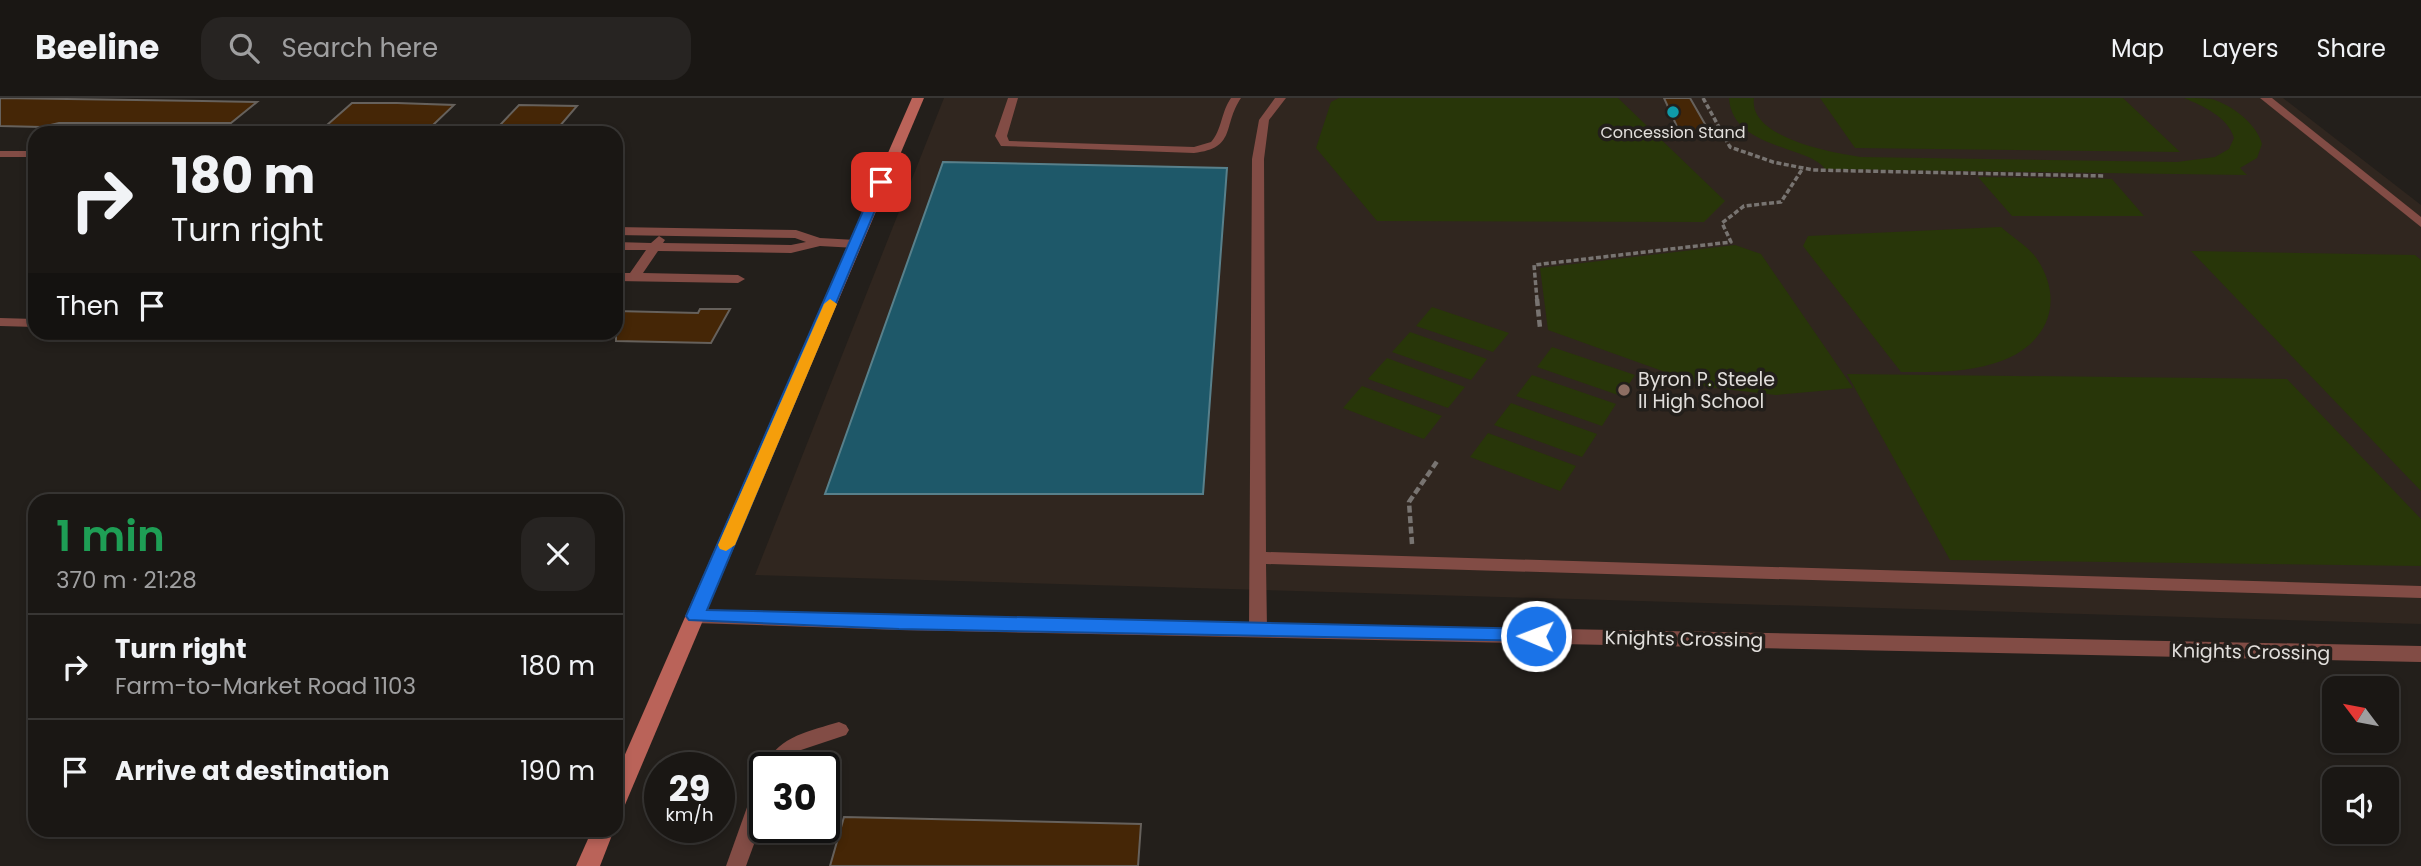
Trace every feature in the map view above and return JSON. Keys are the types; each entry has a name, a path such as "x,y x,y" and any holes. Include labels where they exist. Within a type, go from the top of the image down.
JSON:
{"main road":[{"path":"623,784 918,98"},
{"path":"588,866 600,837"}],"street":[{"name":"Knights Crossing","path":"695,616 913,623 2421,654"}],"lane":[{"path":"1013,98 1001,136 1005,144 1194,150 1210,149 1221,140 1231,103 1236,98"},
{"path":"1258,629 1258,159 1264,120 1280,98"},
{"path":"2265,98 2421,223"},
{"path":"0,154 28,154"},
{"path":"623,232 796,234 820,242 856,244"},
{"path":"634,277 664,233"},
{"path":"623,246 791,249 820,242"},
{"path":"623,277 738,279"},
{"path":"0,322 28,323"},
{"path":"1257,558 2421,592"},
{"path":"787,752 794,744 839,730"},
{"path":"736,866 749,830"}],"path":[{"path":"1703,98 1730,147 1773,162 1803,168 2105,176"},
{"path":"1540,328 1534,265 1731,242 1722,223 1744,206 1781,202 1803,168"},
{"path":"1413,562 1409,502 1438,460"}],"shaded area":[{"name":"Byron P. Steele II High School","path":"944,98 2283,98 2421,205 2421,624 755,575"}],"green space":[{"path":"1339,98 1618,98 1725,201 1704,222 1377,221 1316,148 1331,102"},
{"path":"1729,98 1754,98 1756,112 1764,124 1795,141 1861,157 2177,162 2215,157 2229,149 2234,138 2221,118 2184,98 2212,99 2228,106 2249,122 2262,144 2257,158 2240,168 2247,175 1825,169 1817,161 1772,144 1743,127 1733,115"},
{"path":"1820,98 2123,98 2180,152 1855,148"},
{"path":"1978,177 2112,179 2144,216 2012,216"},
{"path":"2001,227 2037,259 2046,276 2050,309 2037,337 2025,348 1992,364 1958,370 1901,372 1803,246 1808,236"},
{"path":"1735,245 1761,254 1853,388 1776,395 1707,387 1548,330 1540,268"},
{"path":"2191,251 2415,255 2421,260 2421,491"},
{"path":"1432,307 1509,333 1493,352 1416,326"},
{"path":"1410,332 1487,359 1471,380 1392,352"},
{"path":"1552,347 1635,375 1621,396 1537,367"},
{"path":"1387,358 1465,387 1448,408 1368,379"},
{"path":"1847,374 2287,379 2421,519 2421,566 1950,560"},
{"path":"1532,375 1616,404 1602,426 1516,396"},
{"path":"1362,386 1442,416 1424,439 1343,408"},
{"path":"1511,403 1597,434 1582,457 1494,425"},
{"path":"1488,433 1576,466 1560,491 1470,457"}],"water":[{"path":"943,162 1227,168 1203,494 825,494"}],"building":[{"path":"0,98 257,102 231,123 59,123 46,126 0,126"},
{"name":"Concession Stand","path":"1664,98 1690,98 1709,131 1679,131"},
{"path":"352,103 454,105 432,126 327,125"},
{"path":"519,105 577,106 560,126 500,125"},
{"path":"700,309 730,309 711,343 616,341 623,340 623,311 698,313"},
{"path":"844,817 1141,824 1138,866 830,866 837,843 840,843"}],"slow traffic":[{"path":"726,545 830,304"}],"place":[{"name":"Concession Stand","path":"1673,112"},
{"name":"Byron P. Steele II High School","path":"1624,390"}],"route":[{"path":"881,182 695,616 899,623 1536,636"}]}
